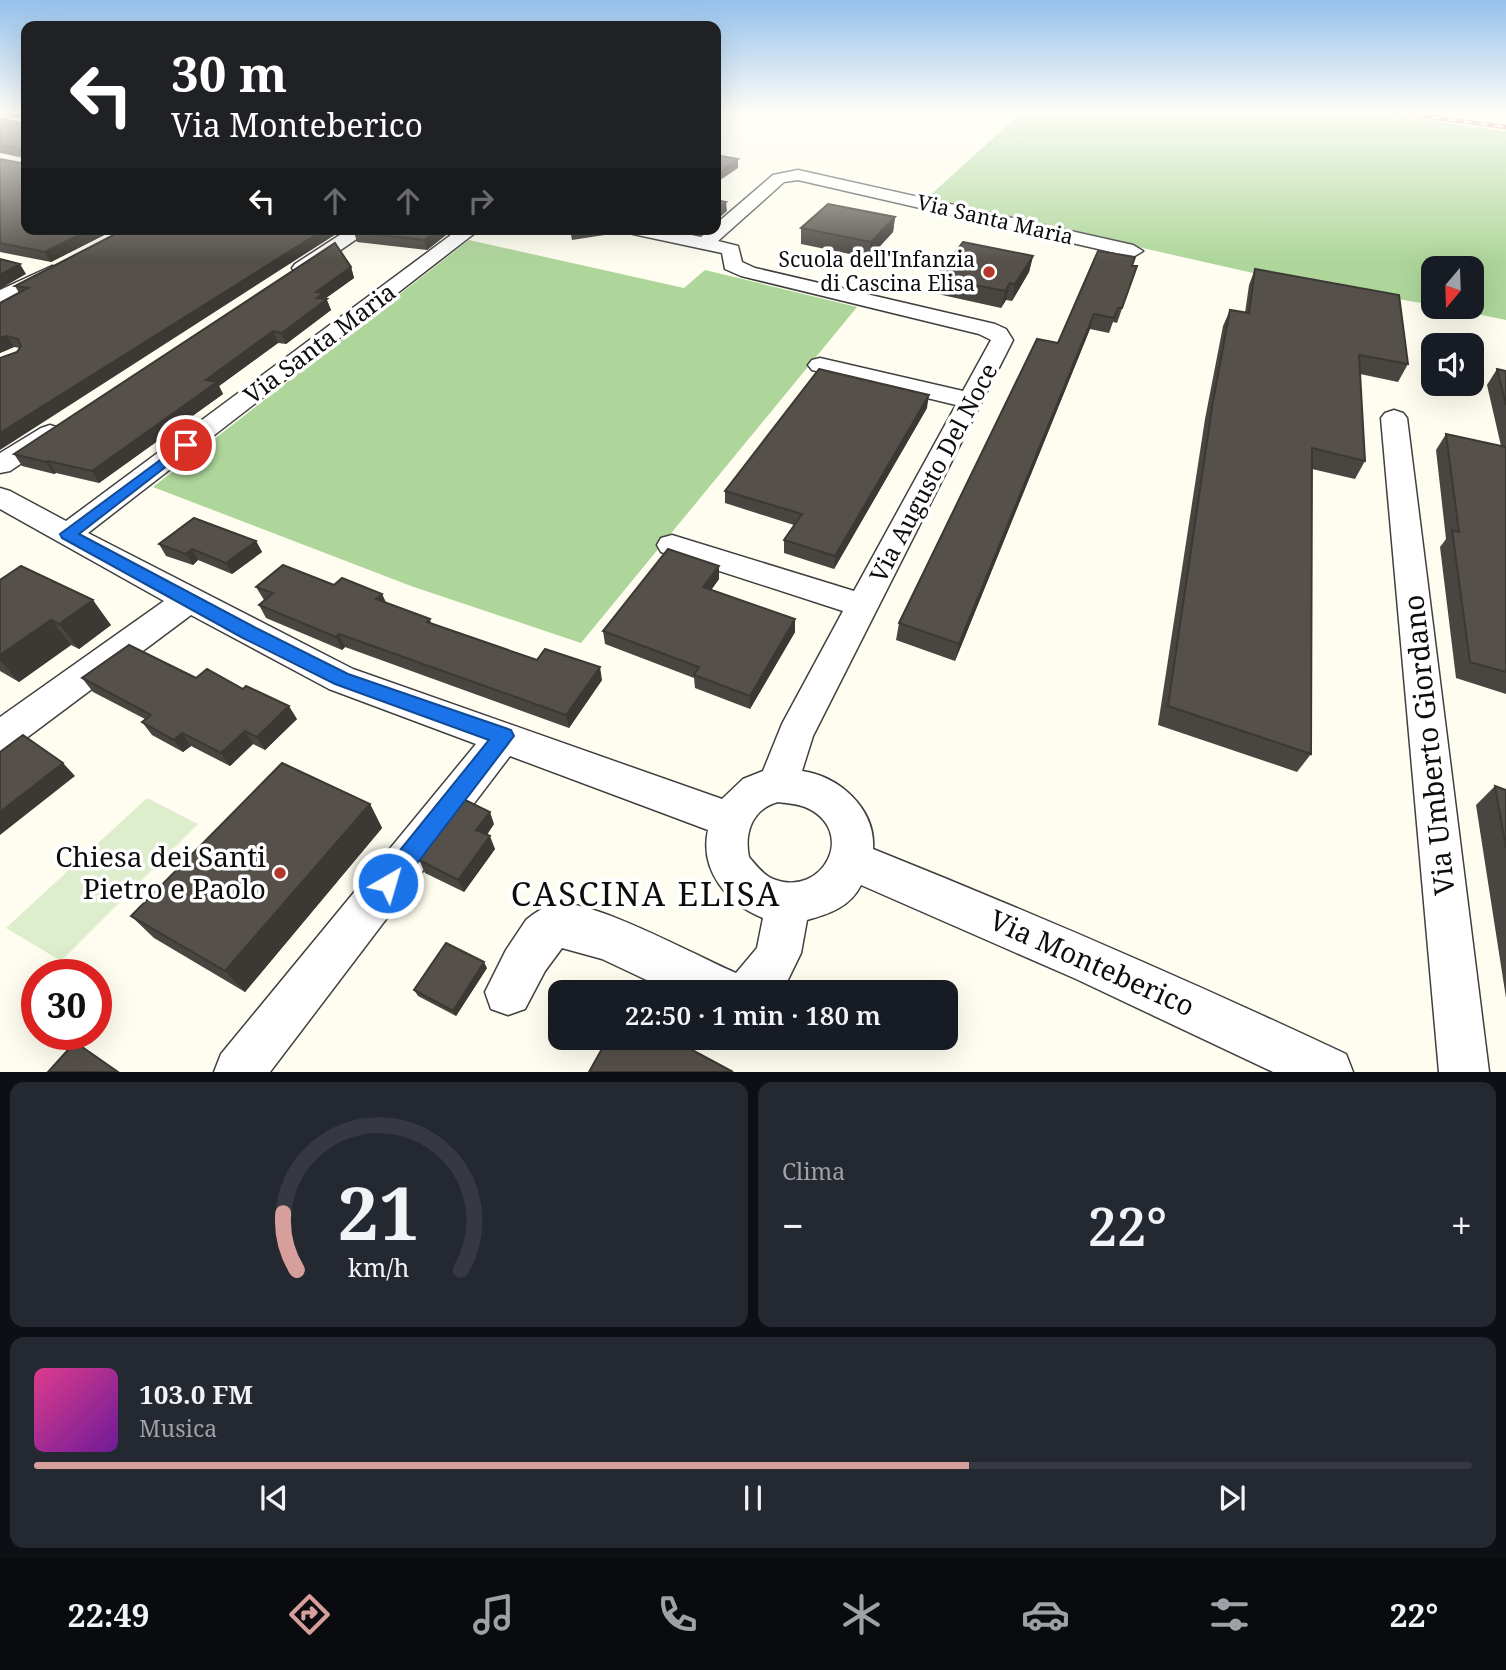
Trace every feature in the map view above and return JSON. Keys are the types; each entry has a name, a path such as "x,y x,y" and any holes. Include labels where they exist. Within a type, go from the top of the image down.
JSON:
{"street":[{"name":"Via Santa Maria","path":"721,229 779,178 798,175 1133,251"},
{"path":"280,283 353,235"},
{"name":"Via Santa Maria","path":"68,534 463,235"},
{"path":"664,235 705,243"},
{"name":"Via Santa Maria","path":"705,243 714,235"},
{"name":"Via Augusto Del Noce","path":"705,243 731,250 732,265 748,272 987,329 998,334 1002,340 1000,349 795,735 778,785"},
{"path":"0,298 59,268 27,265"},
{"path":"820,365 972,401"},
{"name":"Via Umberto Giordano","path":"1394,418 1464,1072"},
{"path":"0,465 70,420"},
{"path":"5,506 68,534 341,679 730,820"},
{"path":"672,545 864,606"},
{"path":"0,737 189,600"},
{"path":"239,1072 504,736"},
{"path":"778,785 799,785 819,792 836,804 848,820 854,840 852,861 843,878 828,893 808,901 786,903 769,899 740,880 731,866 726,850 730,820 741,803 758,791 778,785"},
{"name":"Via Monteberico","path":"852,861 996,920 1236,1026 1328,1072"},
{"path":"764,980 772,967 786,922 786,903"},
{"path":"508,992 544,933 555,926 569,926 599,935 694,980"}],"green space":[{"path":"968,161 1506,161 1506,320 1484,315 1484,256 1421,256 1421,303 1275,278 926,199"},
{"path":"469,240 684,288 705,270 857,307 581,643 411,586 153,487"},
{"path":"147,798 198,824 63,959 58,959 6,928"}],"building":[{"path":"0,161 21,163 21,235 79,235 45,252 0,243"},
{"path":"721,161 735,161 721,171"},
{"path":"828,204 895,217 871,242 801,228"},
{"path":"113,235 315,235 0,433 0,358 17,352 21,346 18,339 7,336 0,338 0,303 28,288 15,286"},
{"path":"380,235 431,235 424,240"},
{"path":"963,242 1033,256 1015,284 1010,283 1005,291 936,277"},
{"path":"335,243 351,267 316,292 324,293 317,298 327,299 282,333 273,331 206,380 217,382 92,471 14,454"},
{"path":"1098,251 1135,257 1132,266 1137,266 1122,308 1118,308 1114,318 1094,314 959,644 899,623 1037,339 1058,343"},
{"path":"0,259 20,264 0,275"},
{"path":"1255,269 1399,295 1408,364 1359,355 1365,461 1312,448 1311,754 1168,706 1213,401 1230,310 1249,313"},
{"path":"819,369 929,395 835,556 784,540 802,514 725,491"},
{"path":"1497,369 1506,371 1506,405"},
{"path":"1446,434 1506,447 1506,672 1470,662 1452,530 1459,532"},
{"path":"194,518 256,541 226,563 192,549 186,554 159,544"},
{"path":"668,549 719,566 703,587 795,619 750,696 694,675 699,667 603,631"},
{"path":"283,565 334,585 342,578 382,594 376,599 430,619 427,622 537,660 545,649 600,667 566,715 339,634 336,637 259,605 273,593 256,587"},
{"path":"21,566 93,600 59,624 51,620 0,655 0,580"},
{"path":"129,645 196,678 207,669 243,689 246,686 289,706 257,737 245,731 221,753 182,733 174,740 142,722 151,715 82,678"},
{"path":"23,735 63,763 0,812 0,752"},
{"name":"Chiesa dei Santi Pietro e Paolo","path":"282,763 370,804 225,971 131,916"},
{"path":"1495,786 1506,790 1506,848"},
{"path":"465,800 490,812 476,830 490,836 458,880 419,860"},
{"path":"446,943 484,962 453,1011 414,990"},
{"path":"68,1050 86,1050 118,1072 48,1072"},
{"path":"601,1050 692,1050 733,1072 589,1072"}],"place":[{"name":"Scuola dell'Infanzia di Cascina Elisa","path":"989,272"},
{"name":"Chiesa dei Santi Pietro e Paolo","path":"280,873"}],"district":[{"name":"CASCINA ELISA","path":"646,894"}],"route":[{"path":"186,445 68,534 131,570 341,679 504,736 388,883"}]}
